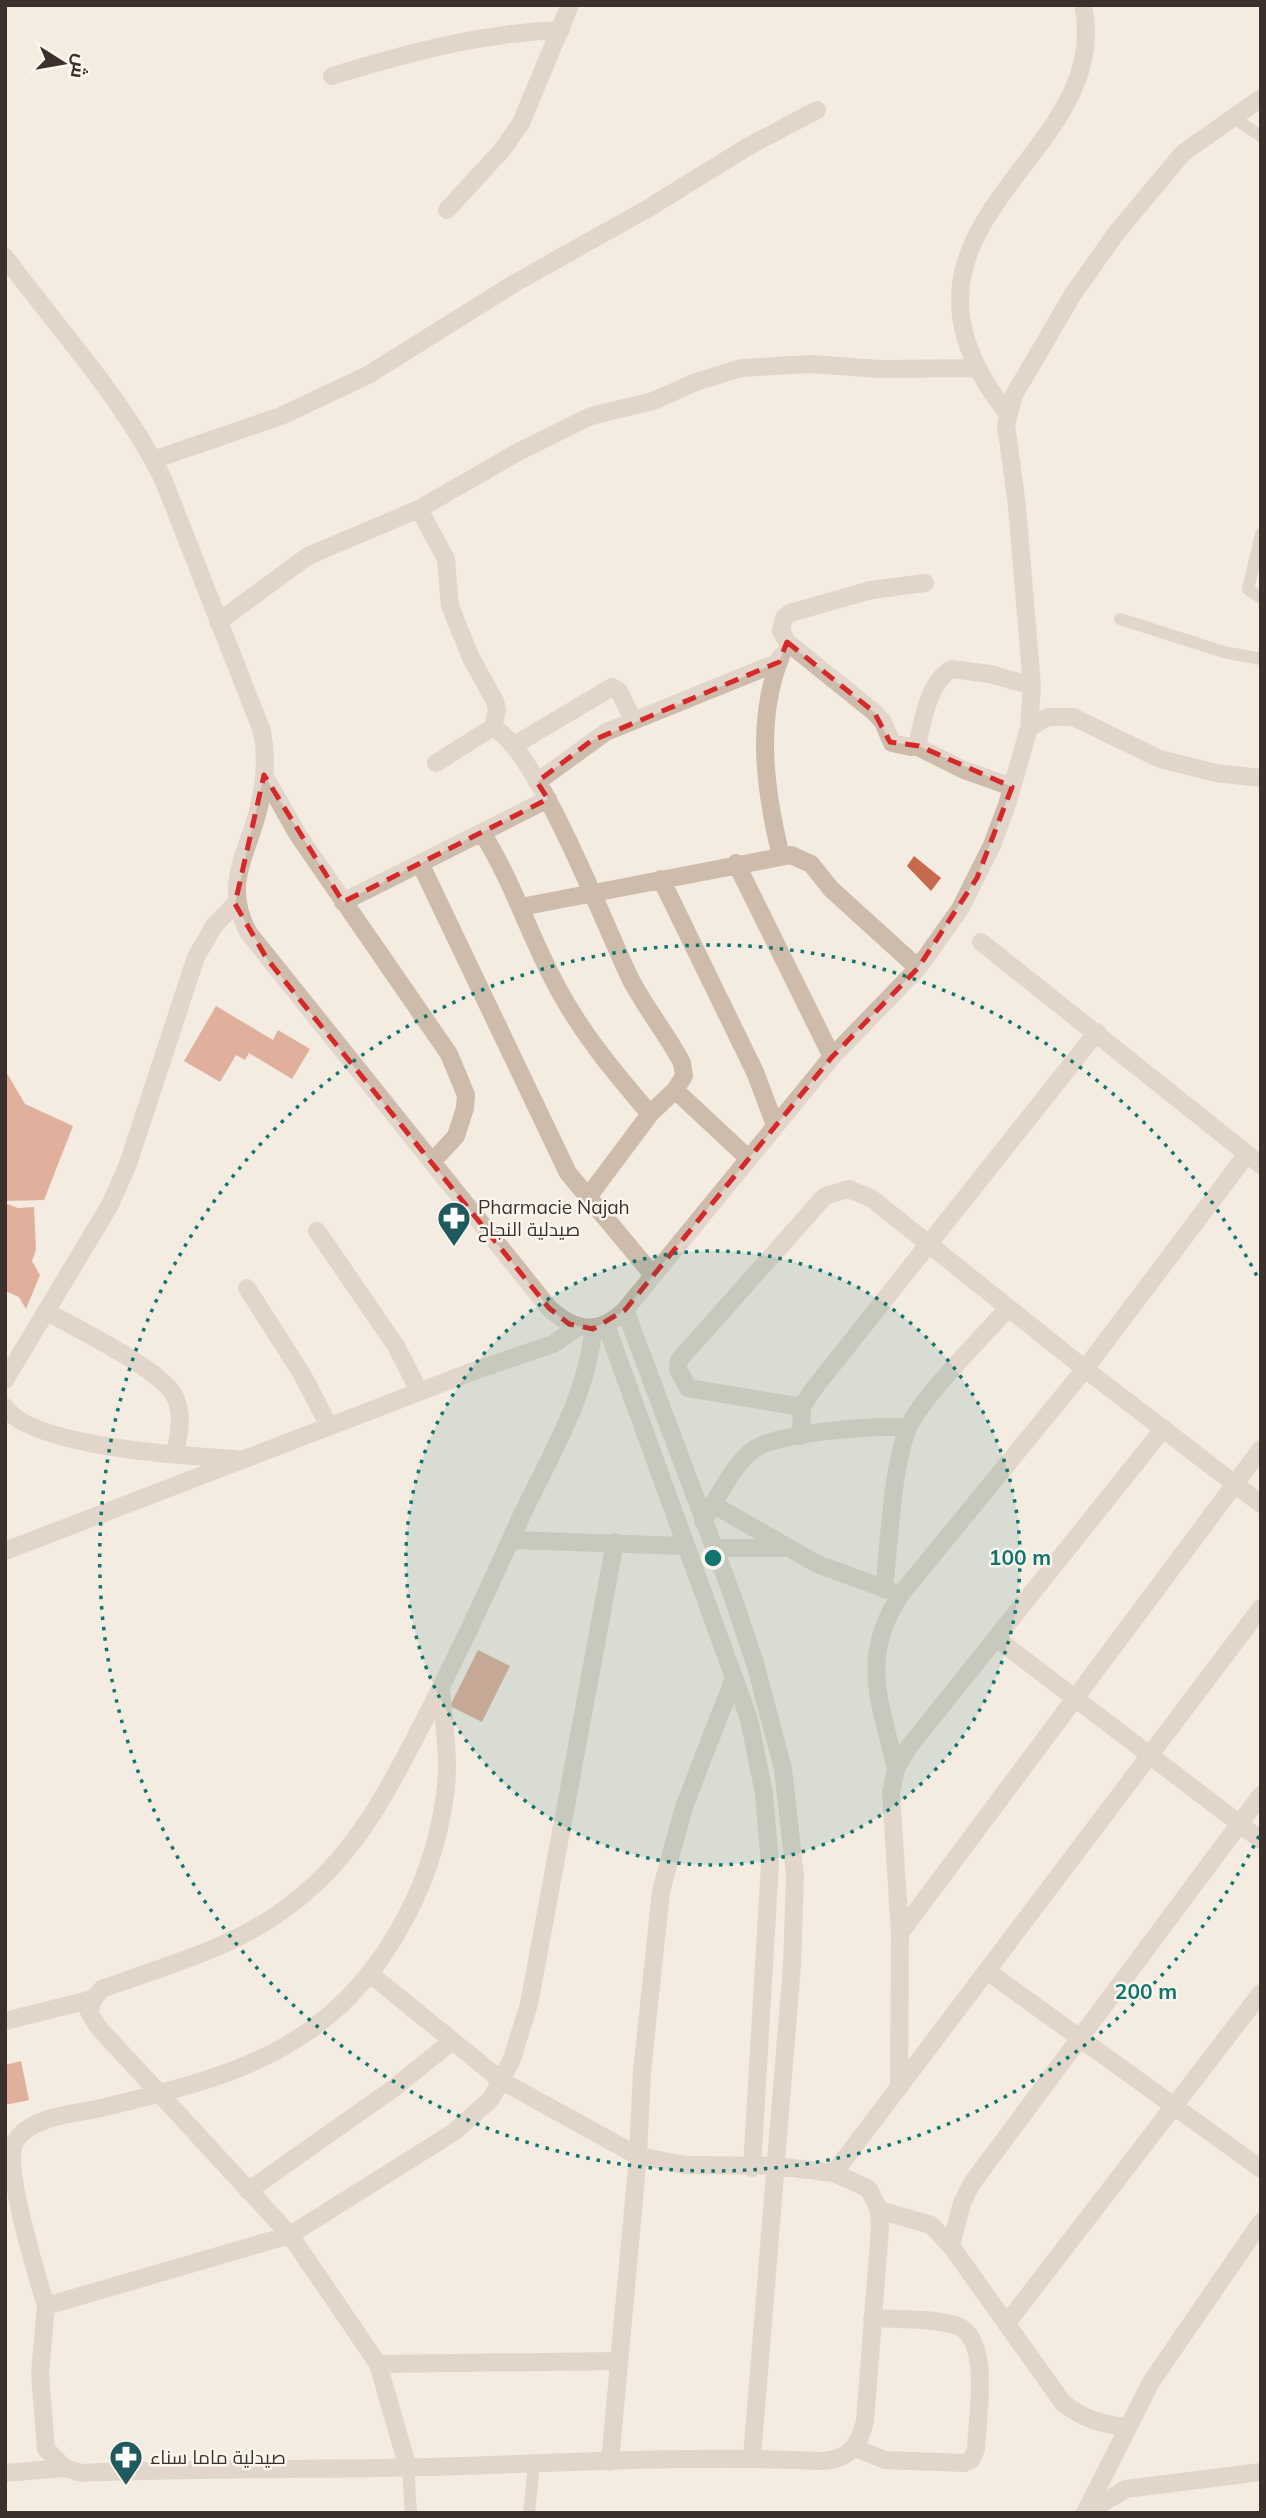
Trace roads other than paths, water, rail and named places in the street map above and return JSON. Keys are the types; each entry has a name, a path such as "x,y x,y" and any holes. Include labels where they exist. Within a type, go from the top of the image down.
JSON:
{"street":[{"path":"447,209 503,149 521,122 570,5"},
{"path":"1007,413 982,381 963,317 961,296 969,248 984,221 1067,103 1080,71 1087,37 1083,5"},
{"path":"332,76 466,39 514,32 561,30"},
{"path":"5,1551 419,1391 553,1344 625,1310 831,1057 918,968 960,909 977,877 1003,819 1029,728 1032,687 1007,413 1014,395 1073,294 1117,232 1183,153 1261,98"},
{"path":"153,460 281,416 368,375 514,283 648,209 749,146 817,110"},
{"path":"5,257 126,413 153,460 262,731 264,775 259,807 240,862 235,904 248,932 549,1308 569,1324 593,1327"},
{"path":"218,622 308,556 419,509 572,423 653,401 696,382 741,368 810,364 880,369 977,368"},
{"path":"419,509 446,559 449,598 471,658 495,701 497,710 493,727 436,763"},
{"path":"919,746 892,743 883,722 874,712 787,642 781,631 784,618 790,613 871,590 925,583"},
{"path":"781,856 767,789 765,732 779,662 787,642"},
{"path":"537,782 591,741 633,720 779,662"},
{"path":"1012,787 964,771 925,752 919,746 918,740 934,688 944,673 962,669 1032,687"},
{"path":"513,746 612,687 619,691 633,720"},
{"path":"1029,728 1048,716 1073,718 1160,759 1216,774 1261,778"},
{"path":"493,727 513,746 548,799 632,982 682,1063 684,1076 675,1090 650,1114 588,1197"},
{"path":"264,775 298,835 449,1054 466,1095 463,1124 433,1161"},
{"path":"343,902 548,799"},
{"path":"483,834 504,868 553,981 614,1072 650,1114"},
{"path":"521,907 592,896 736,863 781,856 798,857 811,864 848,906 918,968"},
{"path":"420,863 568,1173 653,1275"},
{"path":"736,863 831,1057"},
{"path":"661,879 754,1072 775,1125"},
{"path":"5,1380 110,1205 128,1164 196,957 214,926 235,904"},
{"path":"892,1591 1085,1369 1254,1159 981,942"},
{"path":"801,1436 802,1407 1097,1032"},
{"path":"675,1090 748,1158"},
{"path":"802,1407 688,1388 678,1369 679,1360 825,1196 836,1191 860,1191 1261,1504"},
{"path":"317,1231 396,1346 419,1391"},
{"path":"247,1288 302,1374 330,1426"},
{"path":"896,1769 877,1688 875,1662 877,1640 892,1591 901,1455 909,1427 928,1399 1008,1308"},
{"path":"625,1310 755,1663 783,1769 793,1839 795,1906 752,2457"},
{"path":"46,1311 147,1370 169,1389 180,1415 175,1454"},
{"path":"408,2468 378,2364 290,2235 158,2094 93,2021 89,2012 93,2000 102,1989 223,1947 284,1911 348,1851 373,1815 441,1688 511,1540 580,1389 592,1350 593,1327"},
{"path":"593,1327 684,1546 734,1678 749,1719 762,1781 770,1864 752,2168"},
{"path":"5,1407 23,1425 55,1436 175,1454 242,1460"},
{"path":"703,1521 750,1452 769,1441 867,1427 909,1427"},
{"path":"899,2087 900,1933 891,1793 896,1769 908,1748 1164,1428"},
{"path":"900,1933 1261,1449"},
{"path":"714,1504 784,1548 850,1577 892,1591"},
{"path":"511,1540 684,1546"},
{"path":"46,2306 290,2235 454,2132 491,2099 502,2081 529,2004 615,1542"},
{"path":"714,1548 784,1548"},
{"path":"834,2173 1261,1608"},
{"path":"996,1639 1261,1840"},
{"path":"610,2462 638,2155 642,2072 661,1891 684,1807 734,1678"},
{"path":"65,2468 46,2449 43,2434 40,2373 46,2306 29,2246 15,2180 11,2153 15,2141 33,2125 158,2094 228,2071 294,2041 327,2016 369,1973 397,1936 421,1885 437,1837 445,1794 441,1688"},
{"path":"951,2246 962,2203 972,2183 1261,1795"},
{"path":"987,1971 1261,2169"},
{"path":"5,2473 65,2468 81,2473 211,2467 408,2468 752,2457 838,2460 855,2448 865,2421 879,2210 869,2189 834,2173 776,2166 752,2168 685,2165 638,2155 502,2081 369,1973"},
{"path":"1007,2323 1261,1993"},
{"path":"5,2021 93,2000"},
{"path":"248,2191 394,2088 452,2040"},
{"path":"879,2210 931,2225 951,2246 1063,2403 1082,2418 1100,2424 1126,2427"},
{"path":"1085,2513 1126,2427 1170,2352 1261,2222"},
{"path":"855,2448 885,2460 964,2463 972,2459 976,2449 980,2362 975,2344 963,2328 942,2323 872,2318"},
{"path":"378,2364 619,2361"},
{"path":"1085,2513 1126,2489 1258,2469"}],"lane":[{"path":"1232,117 1261,136"},
{"path":"1260,537 1248,589 1261,598"},
{"path":"1120,619 1224,652 1261,659"},
{"path":"528,2513 534,2464"},
{"path":"408,2468 411,2513"}],"place":[{"name":"Pharmacie Najah صيدلية النجاح","path":"454,1248"},
{"name":"صيدلية ماما سناء","path":"126,2487"}]}
